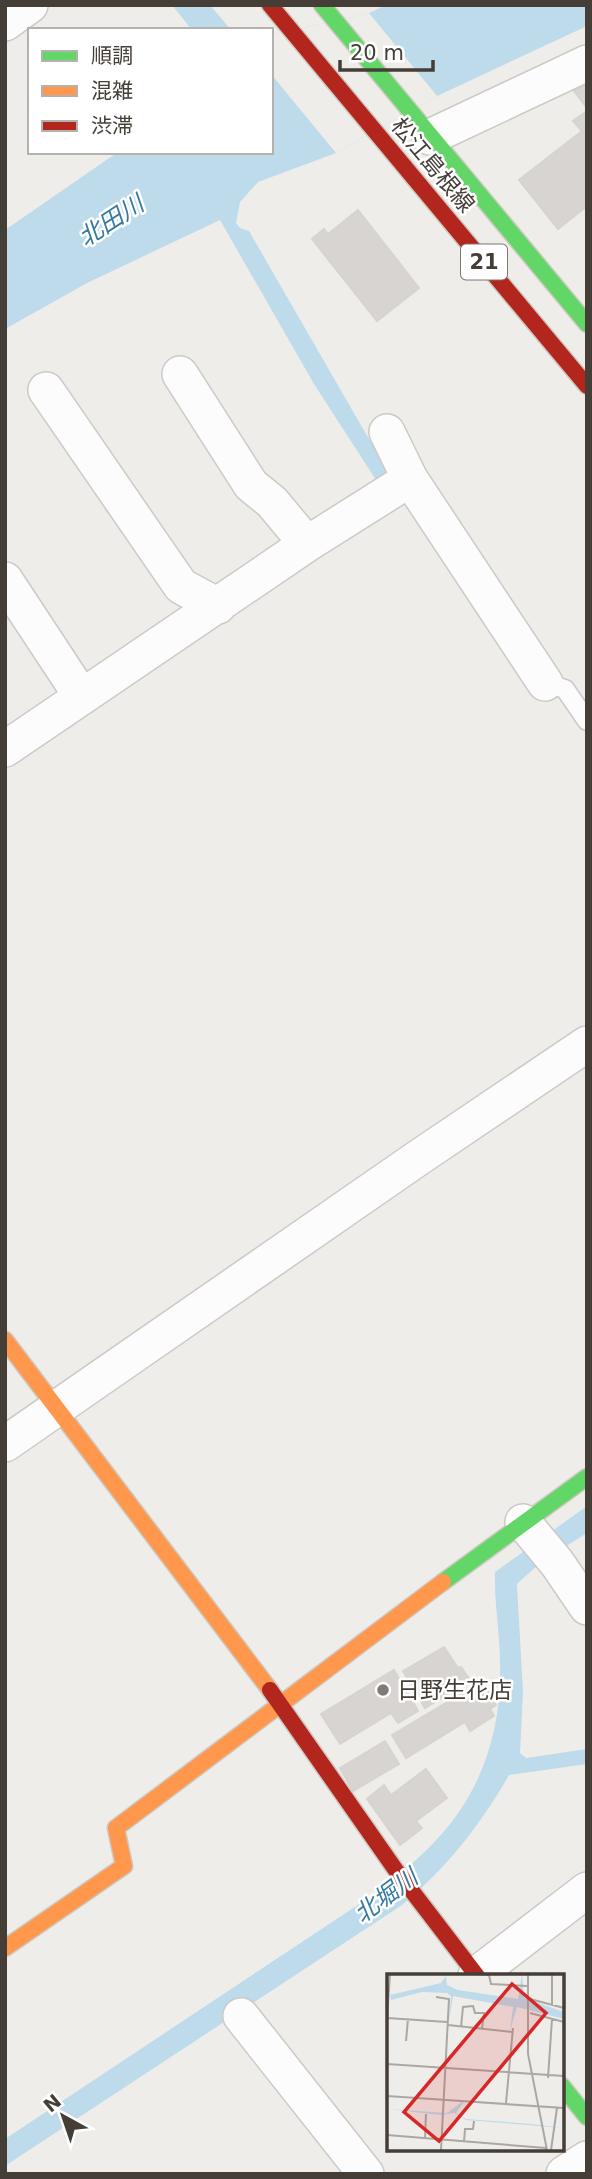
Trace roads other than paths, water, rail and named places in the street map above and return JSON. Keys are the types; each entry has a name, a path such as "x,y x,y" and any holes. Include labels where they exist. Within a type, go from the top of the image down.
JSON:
{"street":[{"path":"5,23 30,5"},
{"name":"松江島根線","path":"270,5 587,386"},
{"name":"松江島根線","path":"324,7 587,324"},
{"path":"424,130 587,62"},
{"path":"180,374 251,485 272,502 307,544"},
{"path":"46,390 181,586 218,606"},
{"path":"387,432 410,479 545,683"},
{"path":"5,749 307,544 410,479"},
{"path":"5,580 82,697"},
{"path":"5,1444 429,1150 587,1044"},
{"path":"5,1340 281,1705 395,1869 474,1974"},
{"path":"5,1948 124,1866 116,1828 281,1705 539,1541 587,1478"},
{"path":"539,1541 587,1608"},
{"path":"479,1974 587,1890"},
{"path":"241,2016 366,2174"},
{"path":"564,2088 587,2117"},
{"path":"564,2174 587,2159"}],"lane":[{"path":"545,683 565,689 587,721"}],"water":[{"path":"172,5 210,5 229,28 190,28"},
{"name":"北田川","path":"386,5 587,5 587,26 437,96 336,153 258,182 240,202 236,223 240,228 249,231 391,473 378,483 314,384 220,220 87,283 5,329 5,230 115,154 273,154 273,35 369,13"},
{"name":"北堀川","path":"587,1506 587,1533 541,1562 517,1584 523,1692 520,1753 526,1758 587,1749 587,1764 509,1775 462,1845 402,1905 5,2166 5,2139 388,1885 439,1837 467,1799 478,1778 487,1756 498,1711 500,1652 495,1572"}],"place":[{"name":"日野生花店","path":"383,1690"}]}
